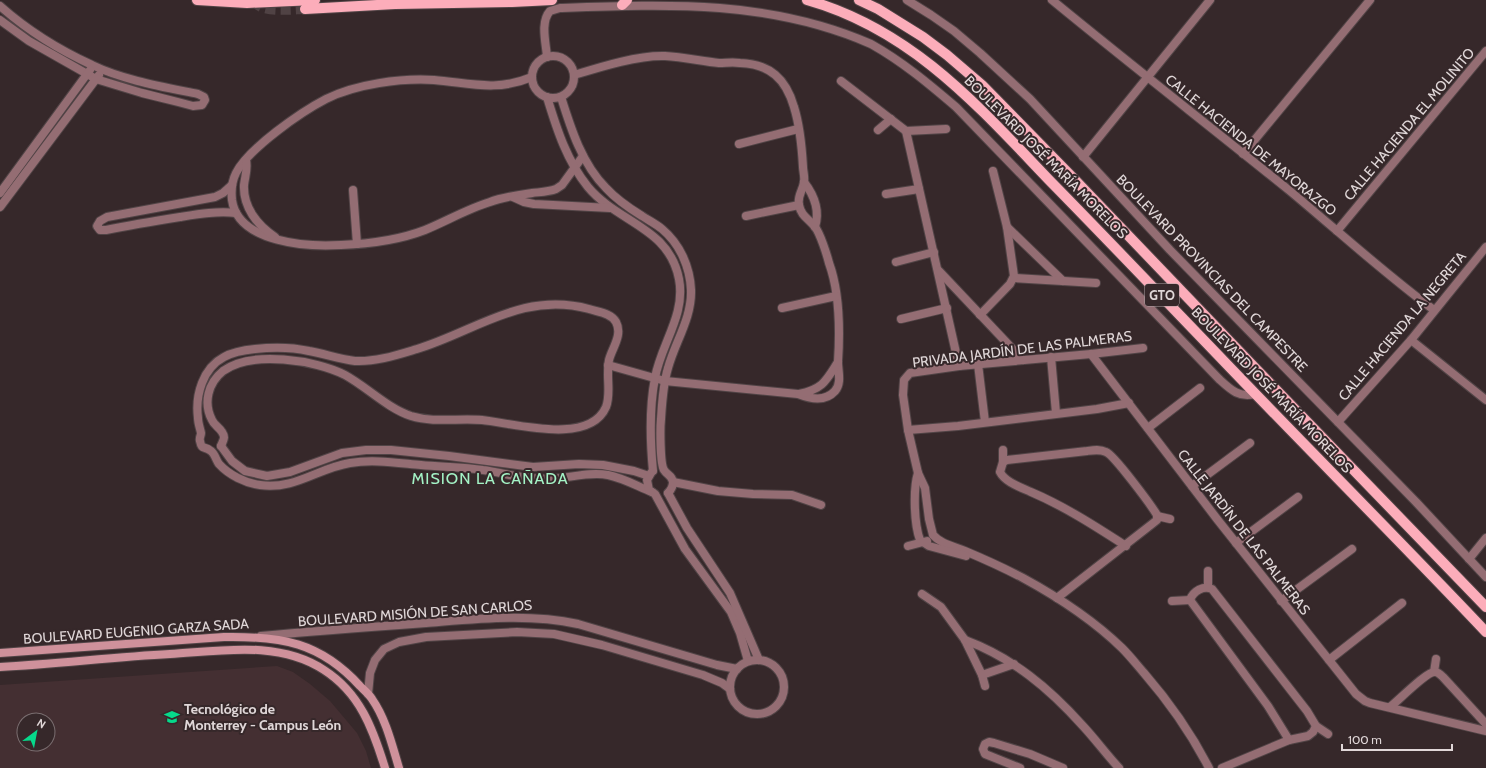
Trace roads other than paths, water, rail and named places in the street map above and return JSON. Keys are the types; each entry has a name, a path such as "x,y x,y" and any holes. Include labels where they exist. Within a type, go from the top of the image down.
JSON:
{"main road":[{"path":"197,0 247,3 315,0"},
{"path":"305,9 395,4 552,0"},
{"name":"BOULEVARD JOSÉ MARÍA MORELOS","path":"807,0 850,15 881,31 909,47 932,64 956,85 1130,261 1255,394 1362,502 1486,632"},
{"name":"BOULEVARD JOSÉ MARÍA MORELOS","path":"859,0 878,9 923,37 982,85 1071,175 1486,607"}],"street":[{"name":"BOULEVARD PROVINCIAS DEL CAMPESTRE","path":"907,0 931,15 980,53 1030,99 1170,250 1416,502 1486,577"},
{"name":"CALLE HACIENDA DE MAYORAZGO","path":"1052,0 1243,154 1408,291 1434,310"},
{"path":"1083,157 1210,0"},
{"path":"1243,154 1370,0"},
{"path":"547,57 544,26 546,15 550,11 560,8 624,2 707,2 768,8 800,16 853,35 883,51 913,71 956,107 1219,379 1240,394 1246,396 1255,394"},
{"path":"0,6 15,20 35,33 93,66 128,78 198,94 204,97 204,102 202,105 193,106 96,79 29,41 0,20"},
{"name":"CALLE HACIENDA EL MOLINITO","path":"1337,231 1486,51"},
{"path":"554,56 567,62 572,68 574,75 571,89 561,97 553,98 547,97 536,90 532,78 536,65 541,60 554,56"},
{"path":"574,75 653,56 678,57 719,63 760,65 774,74 788,91 795,108 804,182 817,207 817,222 815,227"},
{"path":"0,193 93,66"},
{"path":"0,207 103,69"},
{"path":"532,78 512,84 497,86 482,86 438,80 395,81 352,89 330,97 302,113 263,143 238,169 232,185 232,198 236,213 252,230 266,236 309,245 357,244 387,240 423,230 483,204 556,189 562,185 583,156"},
{"path":"841,81 906,131 959,366"},
{"path":"547,97 563,146 574,168 589,188 610,208 651,233 672,258 679,279 680,301 675,322 659,361 655,378 652,398 650,434 651,474 647,480 648,486 685,549 726,604 736,622 748,661"},
{"path":"561,97 583,156 592,172 606,188 632,210 661,228 674,242 687,265 691,291 687,317 665,380 660,428 664,471"},
{"path":"878,130 891,118"},
{"path":"555,124 569,121"},
{"path":"739,144 798,129"},
{"path":"906,131 946,129"},
{"path":"246,160 248,169 244,187 245,200 248,208 258,223 278,239"},
{"path":"980,315 1014,278 1007,227 993,171"},
{"path":"608,365 665,380 798,394 815,399 831,395 837,388 838,383 840,345 836,296 830,265 815,227 806,218 799,205 799,195 804,182"},
{"path":"232,185 215,198 107,217 100,221 97,226 100,230 106,230 153,221 209,213 236,213"},
{"path":"886,194 919,189"},
{"path":"353,190 357,244"},
{"path":"513,197 524,202 534,204 610,208"},
{"path":"746,216 799,205"},
{"path":"1007,227 1063,281"},
{"path":"665,248 674,242"},
{"name":"CALLE HACIENDA LA NEGRETA","path":"1338,422 1411,340 1486,247"},
{"path":"896,262 934,252"},
{"path":"938,270 1024,360"},
{"path":"1014,278 1096,283"},
{"path":"782,308 836,296"},
{"path":"555,303 603,313 616,321 618,328 617,339 608,365 608,402 596,419 581,426 562,430 548,430 482,420 420,418 402,413 345,375 327,368 291,360 258,360 232,366 222,372 211,385 208,392 208,409 216,426 224,435 224,441 221,446 214,450 207,449 201,444 201,432 197,405 202,382 210,369 216,363 226,356 241,351 282,347 311,351 350,360 377,360 422,347 518,309 541,304 555,303"},
{"path":"901,319 947,308"},
{"path":"1411,340 1486,400"},
{"name":"PRIVADA JARDÍN DE LAS PALMERAS","path":"908,430 903,384 905,377 910,373 959,366 1143,348"},
{"name":"CALLE JARDÍN DE LAS PALMERAS","path":"1091,354 1173,463 1348,685 1361,698 1370,703 1486,731"},
{"path":"1051,357 1056,413"},
{"path":"798,394 816,389 822,385 838,362"},
{"path":"978,364 985,422"},
{"path":"1148,428 1200,388"},
{"path":"1129,403 985,422 908,430 918,473 925,488 931,530 936,538 946,544 1023,578 1087,618 1123,649 1166,699 1195,741 1209,768"},
{"path":"201,432 207,427 216,426"},
{"path":"1192,486 1250,443"},
{"path":"211,450 216,460 228,472 242,480 262,486 285,485 298,482 341,465 353,462 374,461 483,470 525,478 549,478 583,474 604,475 629,482 659,495 668,493 673,482 670,475 664,471 651,474 603,465 579,464 533,467 449,456 378,450 342,453 290,472 267,476 246,471 232,461 221,446"},
{"path":"1003,450 1003,462 1000,472 1004,478 1065,508 1126,546"},
{"path":"1003,462 1006,460 1038,458 1087,451 1100,450 1106,452 1115,459 1157,516 1170,519"},
{"path":"918,473 915,487 916,511 918,535 922,543 965,556 973,556"},
{"path":"673,482 723,492 792,495 821,505"},
{"path":"668,493 686,528 734,602 759,660"},
{"path":"1236,543 1298,497"},
{"path":"1057,598 1156,522 1157,516"},
{"path":"908,546 936,538"},
{"path":"1469,559 1486,538"},
{"path":"685,549 697,543"},
{"path":"1282,601 1352,549"},
{"path":"706,576 715,571"},
{"path":"1208,571 1208,587"},
{"path":"1190,600 1199,589 1208,587 1213,590 1316,726 1328,734"},
{"path":"922,594 941,607 965,640 982,675 985,686"},
{"path":"1172,601 1190,600"},
{"path":"1190,600 1268,706 1289,740"},
{"path":"1329,660 1402,603"},
{"name":"BOULEVARD MISIÓN DE SAN CARLOS","path":"256,636 511,617 559,619 598,629 717,665 737,669"},
{"path":"446,621 448,636"},
{"name":"BOULEVARD MISIÓN DE SAN CARLOS","path":"368,694 372,667 375,660 391,645 407,640 517,632 547,633 602,645 703,675 722,683 730,689"},
{"name":"BOULEVARD EUGENIO GARZA SADA","path":"0,653 224,637 256,636 291,642 321,654 343,668 368,694 383,721 399,768"},
{"path":"965,640 982,646 1014,664 1034,680 1075,717 1112,764 1119,768"},
{"name":"BOULEVARD EUGENIO GARZA SADA","path":"0,667 239,650 268,651 286,654 313,663 324,670 336,678 354,698 362,708 372,727 385,768"},
{"path":"1434,672 1436,659"},
{"path":"759,660 769,662 773,665 782,676 785,685 784,694 780,703 773,710 765,714 746,712 732,699 730,689 731,679 737,669 748,661 759,660"},
{"path":"982,675 1014,664"},
{"path":"1390,707 1426,676 1434,672 1440,674 1486,724"},
{"path":"1222,768 1289,740 1308,736 1314,732 1316,726"},
{"path":"1020,768 1003,765 985,754 983,749 986,743 994,743 1030,754 1063,768"}],"tunnel":[{"path":"254,0 257,4 269,9 305,9"}],"place":[{"name":"Tecnológico de Monterrey - Campus León","path":"172,717"}],"district":[{"name":"MISION LA CAÑADA","path":"490,478"}]}
